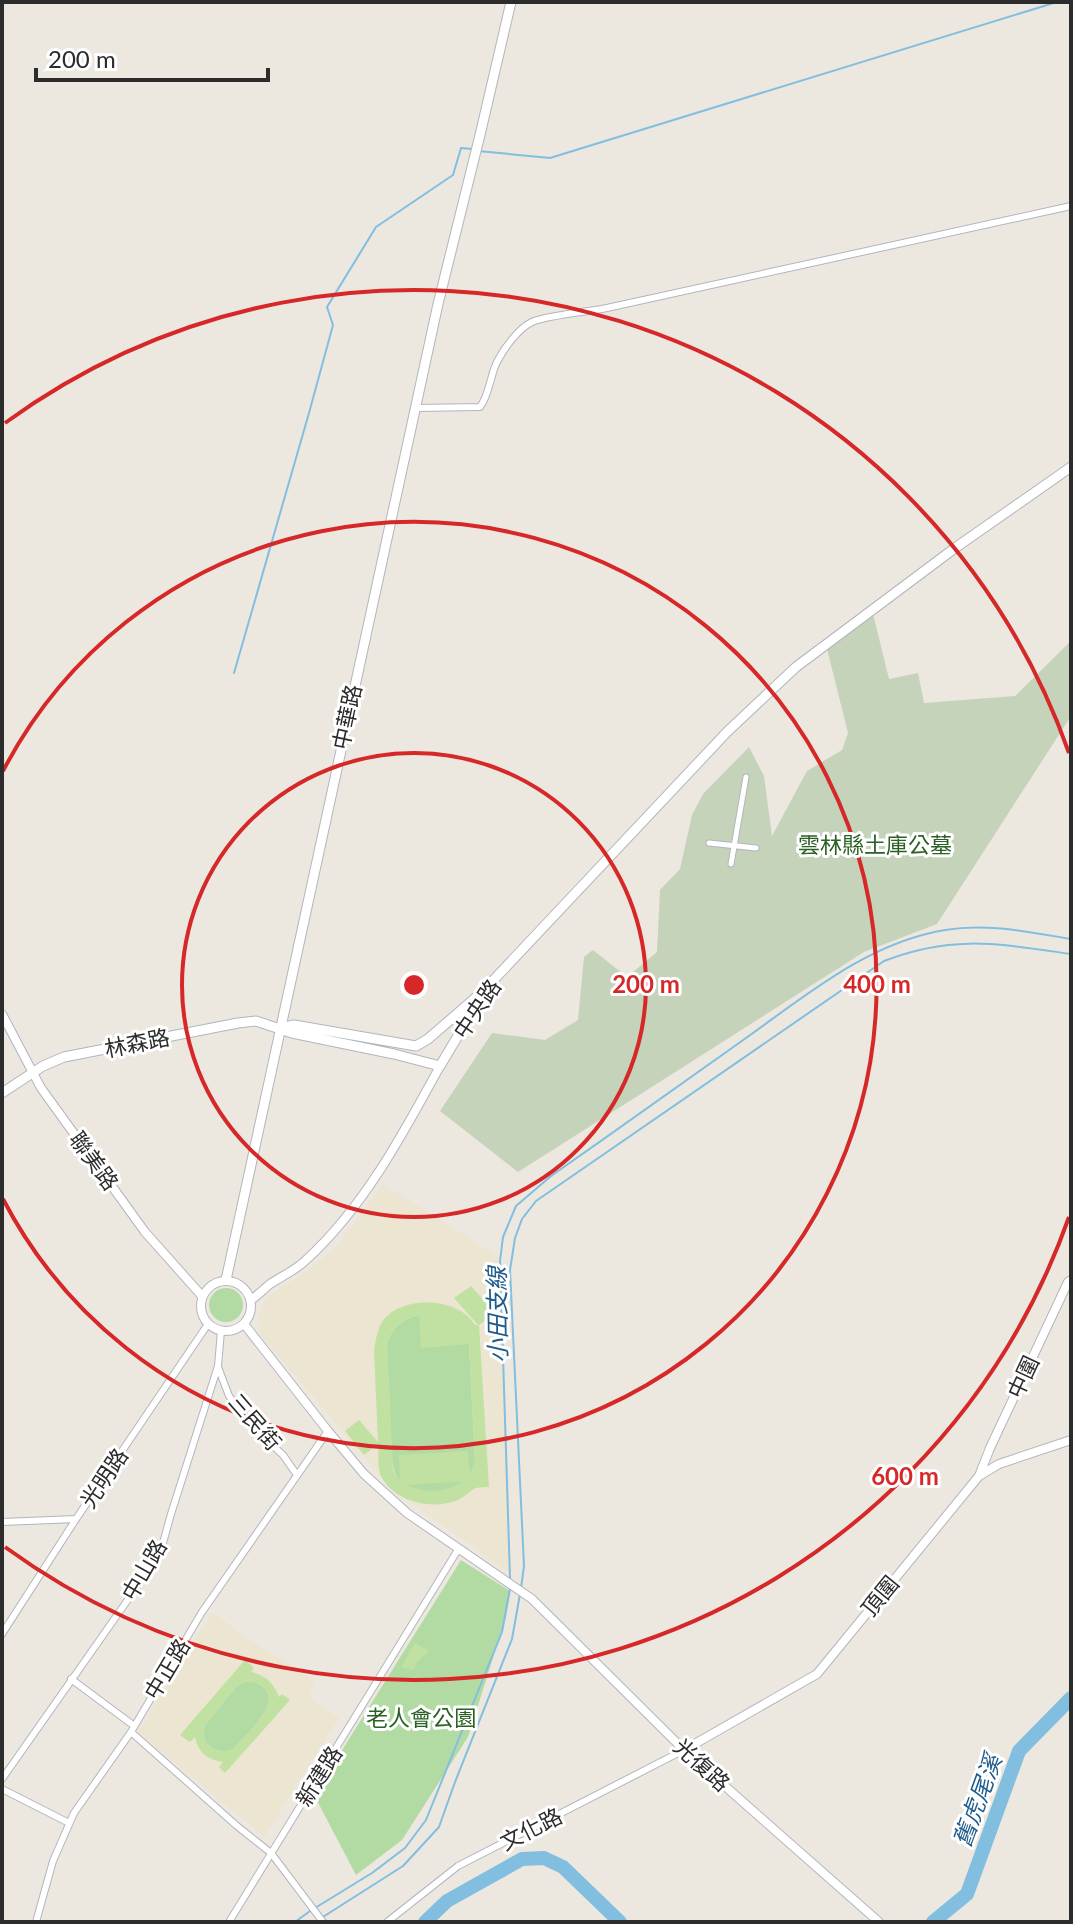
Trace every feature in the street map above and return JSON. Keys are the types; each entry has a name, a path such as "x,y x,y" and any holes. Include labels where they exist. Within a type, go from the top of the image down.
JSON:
{"main road":[{"name":"中華路","path":"226,1280 438,304 511,2"},
{"name":"中央路","path":"440,1066 487,987 727,732 796,667 955,548 1071,467"},
{"name":"林森路","path":"280,1028 294,1025 416,1046 487,987"},
{"name":"林森路","path":"2,1093 33,1072 64,1057 256,1021 292,1033 440,1066"}],"street":[{"path":"415,408 480,407 499,358 521,329 536,320 607,308 1071,206"},
{"path":"731,864 746,777"},
{"path":"709,843 756,848"},
{"name":"聯美路","path":"2,1014 41,1088 145,1232 202,1296"},
{"name":"中央路","path":"251,1300 304,1262 335,1229 375,1177 440,1066"},
{"path":"226,1280 234,1281 248,1292 252,1309 244,1324 221,1331 208,1324 201,1310 202,1296 212,1284 226,1280"},
{"name":"中圍","path":"979,1476 996,1433 1071,1280"},
{"name":"光明路","path":"2,1634 208,1324"},
{"path":"244,1324 364,1474 407,1513 459,1548"},
{"name":"中山路","path":"2,1779 146,1574 163,1543 218,1366 221,1331"},
{"name":"三民街","path":"218,1366 229,1396 256,1430 283,1455 297,1475"},
{"name":"中正路","path":"36,1922 53,1861 80,1804 132,1728 202,1612 328,1431"},
{"name":"頂圍","path":"684,1750 817,1674 979,1476 999,1464 1071,1440"},
{"path":"2,1522 76,1519"},
{"name":"光復路","path":"459,1548 532,1599 684,1750 879,1922"},
{"name":"新建路","path":"229,1922 459,1548"},
{"path":"71,1679 132,1728 237,1826 271,1853 323,1922"},
{"name":"文化路","path":"387,1922 458,1866 684,1750"},
{"path":"2,1789 69,1823"}],"shaded area":[{"path":"383,1184 499,1257 511,1574 391,1489 261,1335 258,1316 266,1298 310,1269 336,1247"},
{"path":"212,1612 315,1681 309,1697 339,1718 264,1837 138,1732"}],"green space":[{"name":"雲林縣土庫公墓","path":"873,614 889,679 918,673 924,703 1015,696 1071,641 1071,716 937,924 864,952 518,1172 440,1111 492,1033 545,1040 578,1020 584,957 593,950 627,977 657,952 660,890 680,869 692,815 703,794 749,747 764,776 772,836 807,771 842,750 848,733 827,649"},
{"path":"471,1286 495,1313 479,1325 489,1487 476,1488 458,1500 445,1504 424,1504 403,1497 387,1485 380,1472 378,1444 364,1455 345,1431 359,1420 378,1442 374,1350 384,1319 404,1306 431,1302 457,1309 478,1325 454,1298","holes":["419,1315 421,1348 469,1344 475,1462 470,1474 468,1451 399,1455 400,1479 393,1469 387,1345 398,1325","463,1481 436,1491 406,1485"]},
{"path":"226,1288 238,1293 243,1305 238,1317 226,1322 214,1317 209,1305 214,1293"},
{"path":"419,1315 469,1343 475,1462 467,1479 442,1491 412,1488 404,1483 396,1475 392,1459 387,1345 398,1325"},
{"name":"老人會公園","path":"461,1560 510,1591 506,1617 468,1737 402,1840 356,1875 314,1795"},
{"path":"415,1643 429,1651 417,1662 414,1670 401,1667"},
{"path":"245,1660 254,1668 251,1672 268,1680 279,1697 282,1694 290,1700 225,1773 219,1767 223,1762 204,1754 195,1737 190,1742 180,1735","holes":["245,1682 255,1682 263,1687 268,1694 265,1710 233,1749 220,1751 210,1747 204,1738 205,1725 236,1687"]},
{"path":"245,1682 259,1684 268,1694 265,1710 233,1749 220,1751 210,1747 204,1738 205,1725 236,1687"}],"waterway":[{"path":"478,151 550,158 1057,2"},
{"path":"234,673 333,325 327,307 376,227 453,175 461,148 472,149"},
{"path":"510,1578 500,1261 503,1237 516,1206 551,1176 811,991 888,947 945,930 976,927 1071,939"},
{"name":"小田支線","path":"521,1588 524,1566 510,1270 515,1238 522,1219 536,1201 884,961 932,947 955,944 999,945 1071,954"},
{"path":"315,1908 372,1873 405,1848 426,1820 502,1632 510,1589"},
{"name":"小田支線","path":"315,1922 403,1866 439,1827 512,1639 520,1594"},
{"name":"舊虎尾溪","path":"933,1922 967,1894 1019,1751 1071,1698"},
{"name":"舊虎尾溪","path":"425,1922 447,1901 522,1859 544,1858 563,1867 620,1922"},
{"path":"295,1922 310,1911"}]}
